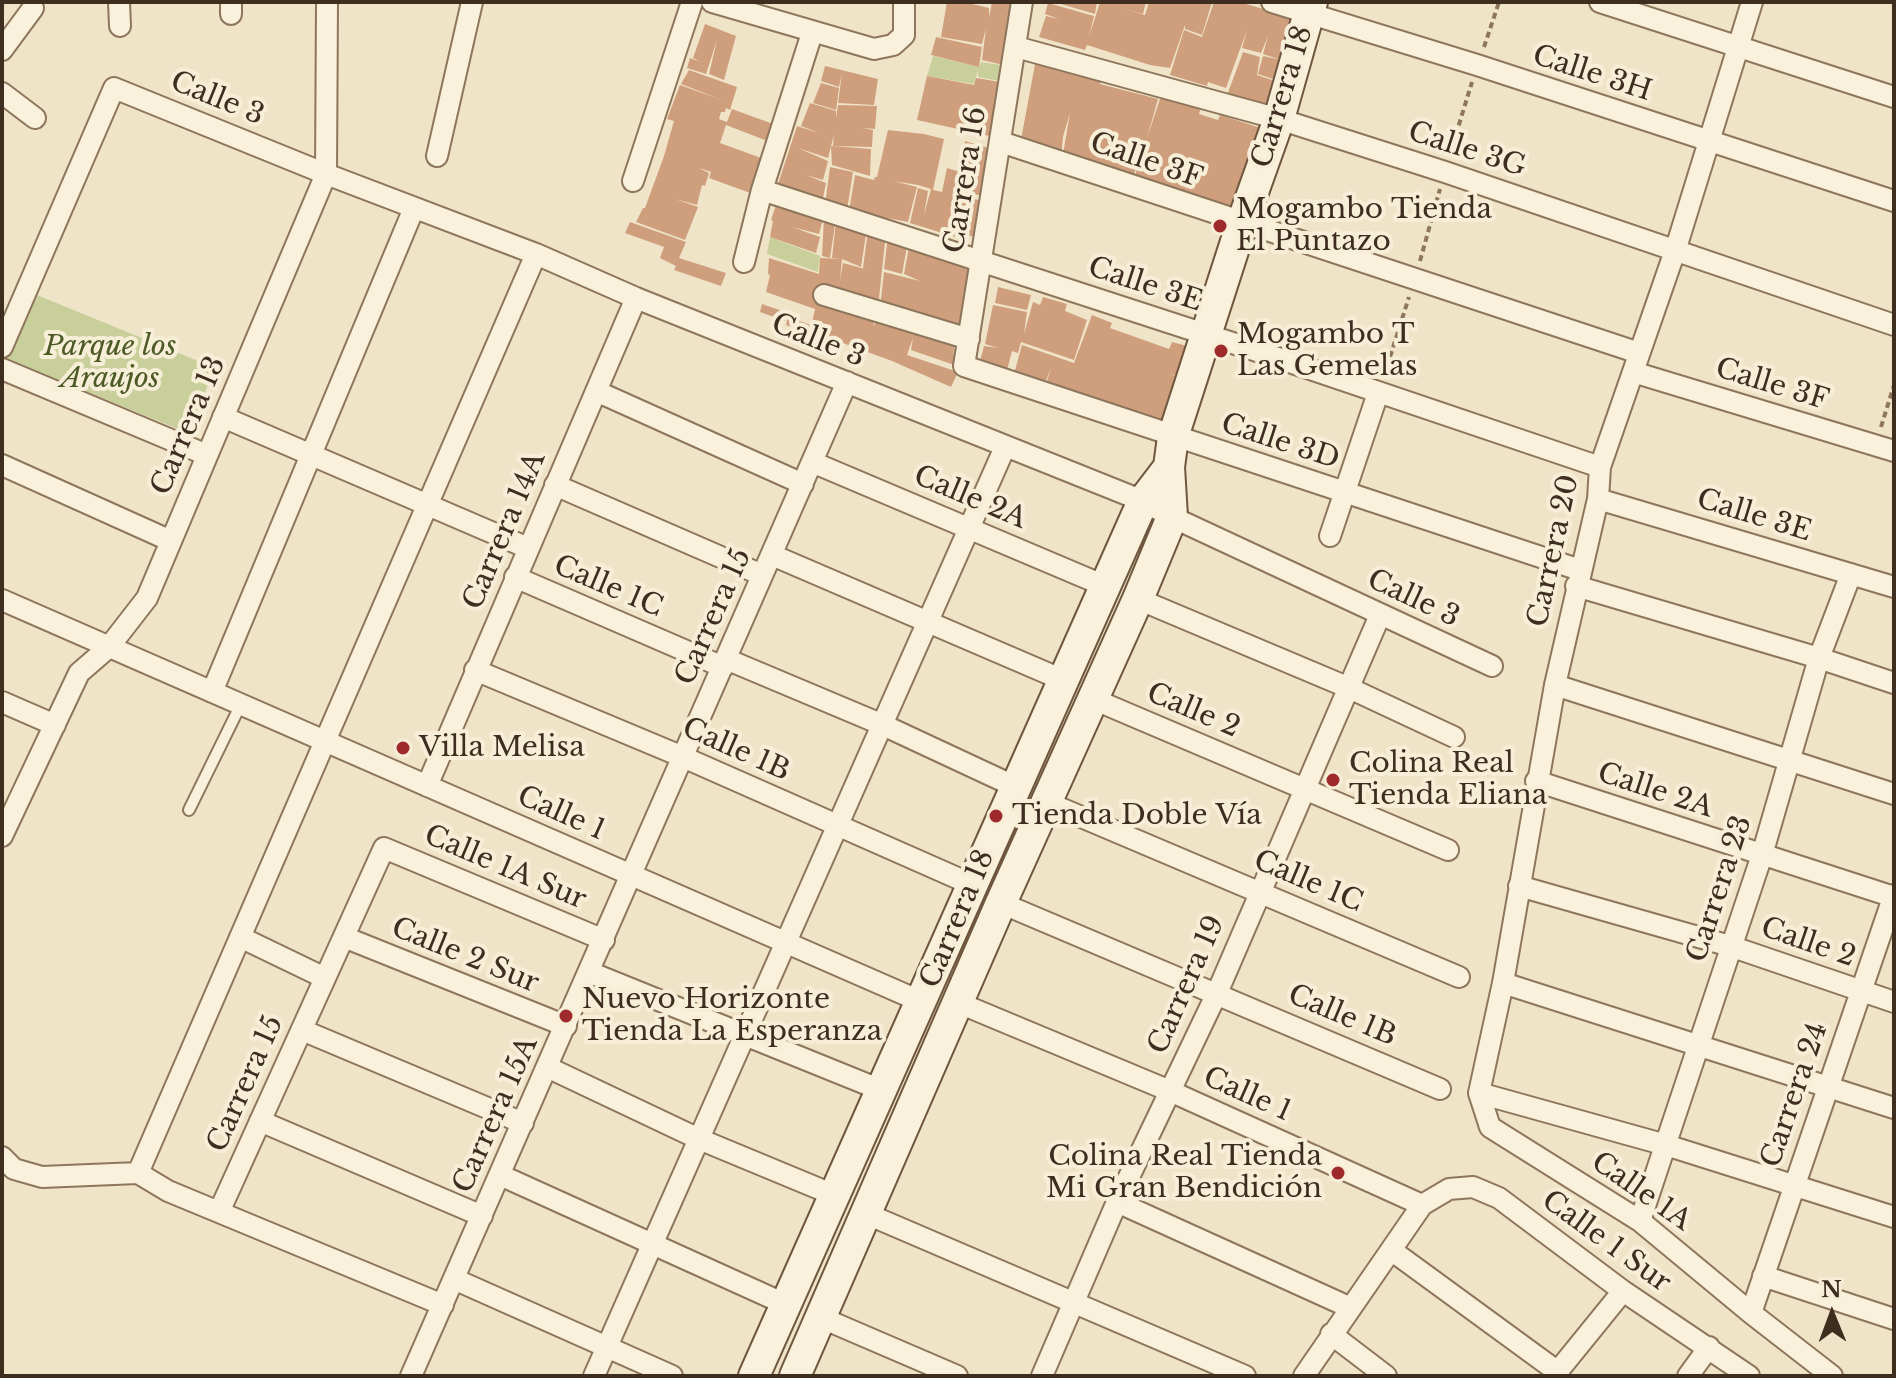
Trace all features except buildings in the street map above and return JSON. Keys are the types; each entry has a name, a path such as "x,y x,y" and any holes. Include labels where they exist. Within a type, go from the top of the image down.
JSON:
{"street":[{"path":"119,2 120,26"},
{"name":"Carrera 13","path":"2,836 7,811 55,725 79,673 109,647 147,598 326,174 327,2"},
{"path":"437,156 472,2"},
{"path":"633,181 692,2"},
{"path":"712,2 874,49 893,45 904,35 904,2"},
{"name":"Carrera 16","path":"964,366 1022,2"},
{"name":"Calle 3H","path":"1272,2 1310,8 1894,201"},
{"path":"1600,2 1894,97"},
{"name":"Carrera 20","path":"1479,1093 1503,983 1555,685 1598,499 1600,467 1676,248 1752,2"},
{"path":"2,50 33,8"},
{"name":"Carrera 18","path":"795,1376 1172,517 1169,467 1173,437 1279,119 1310,8"},
{"path":"744,262 762,190 812,33"},
{"name":"Calle 3G","path":"1016,47 1279,119 1676,248 1894,325"},
{"name":"Calle 3","path":"2,347 114,88 326,174 536,254 636,298 1143,501 1492,666"},
{"path":"2,93 35,118"},
{"name":"Calle 3F","path":"1001,142 1415,279 1636,362 1885,448"},
{"name":"Calle 3E","path":"762,190 1600,467"},
{"path":"212,692 414,208"},
{"path":"138,1173 536,254"},
{"path":"824,295 969,339"},
{"name":"Carrera 14A","path":"427,786 636,298"},
{"name":"Calle 3D","path":"964,366 1343,492 1578,578 1894,683"},
{"path":"2,369 207,455"},
{"name":"Carrera 15","path":"632,876 847,382"},
{"path":"596,391 803,484"},
{"path":"1330,536 1378,393"},
{"path":"223,417 528,548"},
{"path":"594,1376 1005,447"},
{"name":"Calle 2A","path":"812,462 1105,586"},
{"path":"2,465 171,541"},
{"name":"Carrera 18","path":"760,1374 785,1304 1143,501 1169,467"},
{"path":"555,485 762,575"},
{"name":"Calle 3E","path":"1598,499 1894,587"},
{"path":"772,555 1063,680"},
{"name":"Carrera 23","path":"1640,1221 1762,855 1819,658 1851,574"},
{"name":"Calle 1C","path":"515,577 883,725 1016,787"},
{"path":"1138,599 1347,687 1454,737"},
{"name":"Calle 1","path":"2,600 922,1002"},
{"name":"Carrera 19","path":"1042,1376 1117,1202 1217,993 1380,615"},
{"name":"Calle 1B","path":"475,670 683,757 973,885"},
{"path":"1555,685 1894,794"},
{"name":"Calle 2","path":"1093,699 1448,850"},
{"path":"2,702 55,725"},
{"path":"1041,730 1073,745"},
{"name":"Calle 2A","path":"1536,781 1894,896"},
{"name":"Calle 1C","path":"1046,802 1459,977"},
{"name":"Carrera 15","path":"219,1212 384,848"},
{"name":"Calle 1A Sur","path":"384,848 604,940"},
{"name":"Carrera 15A","path":"411,1376 632,876"},
{"name":"Calle 2","path":"1519,886 1730,946 1894,1002"},
{"name":"Carrera 24","path":"1751,1313 1894,896"},
{"name":"Calle 1B","path":"1001,903 1440,1089"},
{"path":"240,937 325,978"},
{"name":"Calle 2 Sur","path":"344,937 566,1026"},
{"path":"589,972 881,1090"},
{"path":"1503,983 1894,1108"},
{"name":"Calle 1","path":"959,1003 1170,1091 1422,1205"},
{"path":"302,1030 523,1123"},
{"path":"547,1067 699,1139 834,1195"},
{"path":"1479,1093 1666,1145 1894,1217"},
{"name":"Calle 1A","path":"1479,1093 1490,1127 1640,1221 1751,1313"},
{"path":"260,1121 482,1216"},
{"path":"2,1157 14,1169 42,1177 138,1173 168,1191 443,1305"},
{"path":"500,1175 785,1304"},
{"name":"Calle 1 Sur","path":"1422,1205 1449,1189 1473,1187 1499,1198 1623,1291 1749,1376"},
{"path":"1117,1202 1351,1308"},
{"path":"1304,1376 1422,1205"},
{"path":"867,1214 1245,1376"},
{"path":"1391,1250 1556,1374 1623,1291"},
{"path":"1763,1276 1894,1319"},
{"path":"454,1279 672,1376"},
{"path":"1751,1313 1832,1376"},
{"path":"822,1318 957,1376"},
{"path":"1331,1334 1386,1376"},
{"path":"1688,1376 1709,1347"}],"lane":[{"path":"189,810 241,704"}],"path":[{"path":"1378,393 1499,2"},
{"path":"1885,448 1894,385"}],"green space":[{"path":"933,56 979,67 981,62 1007,66 1005,82 978,77 978,70 974,84 927,76"},
{"path":"770,237 820,256 818,272 767,254"},
{"name":"Parque los Araujos","path":"32,293 215,368 188,433 4,358"}],"place":[{"name":"Mogambo Tienda El Puntazo","path":"1220,226"},
{"name":"Mogambo T Las Gemelas","path":"1221,351"},
{"name":"Villa Melisa","path":"403,748"},
{"name":"Colina Real Tienda Eliana","path":"1333,780"},
{"name":"Tienda Doble Vía","path":"996,816"},
{"name":"Nuevo Horizonte Tienda La Esperanza","path":"566,1016"},
{"name":"Colina Real Tienda Mi Gran Bendición","path":"1338,1173"}]}
